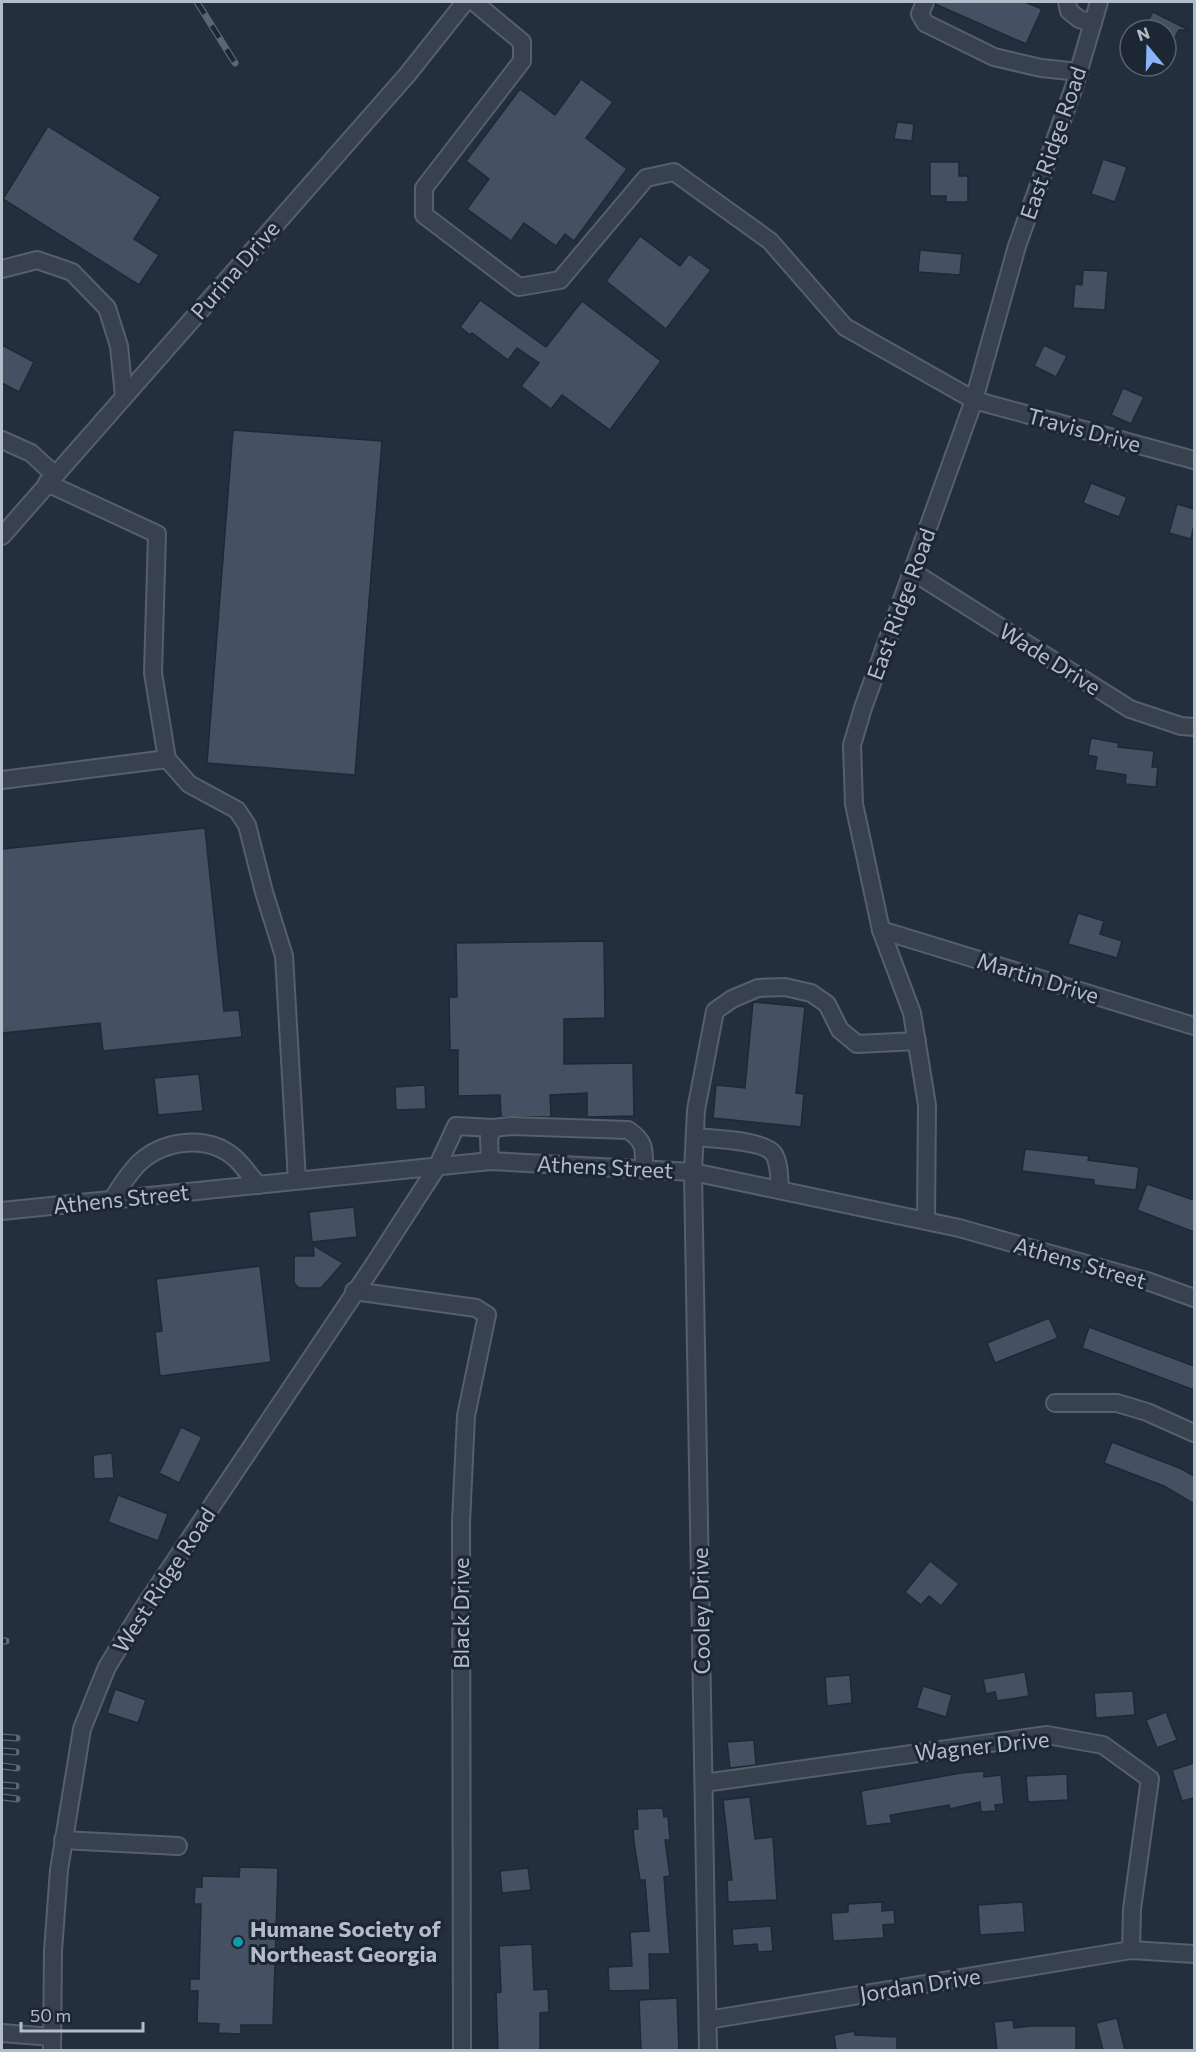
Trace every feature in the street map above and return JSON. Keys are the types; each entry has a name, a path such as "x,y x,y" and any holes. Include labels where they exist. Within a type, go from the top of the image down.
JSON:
{"street":[{"name":"Purina Drive","path":"2,536 407,75 465,2"},
{"name":"Travis Drive","path":"474,2 522,42 522,61 424,188 424,215 519,287 560,280 646,178 674,172 770,241 845,327 974,400 1194,460"},
{"path":"925,2 920,14 926,23 994,57 1041,68 1079,72"},
{"path":"1066,2 1069,11 1079,19 1092,23"},
{"name":"East Ridge Road","path":"926,1220 927,1105 912,1013 881,930 854,804 852,745 863,708 974,400 1017,246 1079,72 1099,2"},
{"path":"2,268 37,260 72,272 106,308 119,346 124,396"},
{"path":"2,440 31,453 51,479 157,534 153,673 167,759 189,784 237,810 248,825 264,892 284,956 297,1180"},
{"name":"Wade Drive","path":"913,572 1130,709 1181,726 1194,727"},
{"path":"2,780 167,759"},
{"name":"Martin Drive","path":"881,930 1194,1026"},
{"name":"Cooley Drive","path":"708,2050 693,1172 696,1110 715,1011 732,999 758,988 785,987 811,993 827,1004 840,1030 857,1044 917,1041"},
{"name":"West Ridge Road","path":"52,2044 52,1951 63,1840 82,1730 107,1667 142,1610 373,1266 436,1167 456,1126 493,1128"},
{"path":"490,1161 489,1139 493,1128 511,1126 628,1130 639,1137 644,1148 644,1170"},
{"path":"695,1137 764,1146 774,1154 780,1190"},
{"path":"112,1200 129,1174 141,1161 158,1150 174,1144 202,1143 227,1152 237,1160 258,1185"},
{"name":"Athens Street","path":"2,1211 490,1161 693,1172 926,1220 1147,1281 1194,1298"},
{"name":"Black Drive","path":"354,1292 476,1308 487,1315 466,1416 461,1522 462,2050"},
{"path":"1055,1403 1117,1403 1147,1412 1194,1433"},
{"name":"Wagner Drive","path":"704,1783 1047,1735 1103,1745 1150,1779 1132,1909 1131,1950"},
{"path":"63,1840 178,1846"},
{"name":"Jordan Drive","path":"708,2020 1131,1950 1194,1954"},
{"path":"2,2033 52,2044"}],"building":[{"path":"935,2 1025,2 1042,9 1026,44 935,4"},
{"path":"1153,12 1165,18 1150,18"},
{"path":"1178,24 1189,30 1178,32"},
{"path":"581,79 613,102 586,138 627,169 574,241 565,234 556,246 524,223 511,241 467,209 489,179 466,161 520,89 555,115"},
{"path":"897,122 914,124 912,141 894,139"},
{"path":"48,126 161,197 134,239 159,255 139,285 3,199"},
{"path":"1103,159 1127,167 1115,202 1091,194"},
{"path":"930,162 959,162 959,176 968,176 968,202 946,202 946,196 930,196"},
{"path":"640,236 680,266 689,254 711,270 666,329 606,281"},
{"path":"920,250 962,254 960,275 918,272"},
{"path":"1083,270 1108,271 1105,310 1073,308 1075,284 1082,285"},
{"path":"480,300 546,347 582,301 661,361 610,430 562,395 551,409 521,386 539,363 517,348 508,360 472,333 470,335 460,327"},
{"path":"2,345 34,362 19,392 2,383"},
{"path":"1044,345 1067,356 1056,377 1034,366"},
{"path":"1123,388 1144,397 1131,424 1111,415"},
{"path":"233,430 382,441 355,775 207,763"},
{"path":"1091,483 1127,497 1119,517 1083,503"},
{"path":"1177,504 1194,509 1191,539 1169,533"},
{"path":"1091,738 1119,743 1118,747 1154,751 1152,767 1158,767 1156,787 1125,784 1126,775 1095,770 1097,757 1088,755"},
{"path":"205,828 224,1011 239,1010 242,1037 103,1051 100,1023 2,1033 2,849"},
{"path":"1078,913 1104,921 1100,934 1122,941 1117,958 1068,944"},
{"path":"604,941 605,1018 564,1019 564,1064 633,1063 634,1116 587,1117 587,1093 550,1095 551,1117 501,1117 500,1095 458,1096 458,1050 450,1050 449,997 457,997 456,943"},
{"path":"753,1002 805,1007 796,1093 804,1094 801,1127 713,1118 716,1085 745,1088"},
{"path":"199,1074 203,1111 158,1115 154,1078"},
{"path":"425,1085 426,1109 396,1110 395,1087"},
{"path":"1025,1149 1089,1156 1088,1160 1139,1167 1136,1190 1094,1185 1094,1180 1022,1171"},
{"path":"1147,1184 1194,1200 1194,1232 1137,1210"},
{"path":"354,1207 357,1237 312,1242 309,1212"},
{"path":"313,1245 343,1263 321,1288 299,1288 294,1283 294,1256 314,1256"},
{"path":"260,1266 271,1362 160,1376 155,1332 162,1331 156,1279"},
{"path":"1049,1318 1058,1338 995,1363 987,1343"},
{"path":"1089,1327 1194,1366 1194,1390 1082,1348"},
{"path":"181,1427 202,1437 179,1483 159,1473"},
{"path":"1112,1442 1182,1469 1194,1476 1194,1504 1164,1486 1104,1463"},
{"path":"112,1453 114,1478 94,1479 93,1455"},
{"path":"118,1495 168,1514 158,1541 108,1522"},
{"path":"930,1561 959,1584 941,1606 929,1596 921,1605 905,1592"},
{"path":"1025,1672 1029,1696 997,1701 995,1692 986,1694 983,1679"},
{"path":"850,1675 852,1703 827,1706 825,1677"},
{"path":"923,1686 952,1695 946,1717 916,1708"},
{"path":"115,1689 146,1700 138,1723 107,1713"},
{"path":"1133,1691 1135,1715 1096,1718 1094,1693"},
{"path":"1166,1712 1177,1740 1157,1748 1146,1720"},
{"path":"754,1740 756,1765 730,1768 727,1742"},
{"path":"1194,1763 1194,1798 1182,1801 1172,1770"},
{"path":"984,1771 984,1777 1001,1775 1004,1804 995,1805 996,1811 981,1812 980,1802 950,1809 949,1805 890,1815 892,1823 866,1826 861,1791"},
{"path":"1067,1774 1068,1800 1028,1802 1026,1776"},
{"path":"750,1797 755,1839 773,1837 777,1900 728,1902 727,1880 732,1880 723,1800"},
{"path":"663,1808 664,1817 668,1816 670,1840 665,1840 670,1876 664,1877 670,1954 649,1954 650,1990 609,1991 608,1967 632,1966 630,1932 649,1931 645,1880 640,1880 634,1842 633,1829 638,1829 637,1809"},
{"name":"Humane Society of Northeast Georgia","path":"240,1867 278,1868 273,2025 241,2025 241,2034 218,2033 219,2024 197,2023 198,1991 190,1991 190,1979 199,1979 201,1904 194,1904 195,1887 202,1887 202,1876 239,1877"},
{"path":"528,1868 531,1890 502,1893 500,1871"},
{"path":"882,1902 882,1911 894,1910 895,1924 883,1925 884,1938 833,1941 831,1913 848,1912 848,1904"},
{"path":"1023,1902 1025,1932 980,1935 978,1905"},
{"path":"771,1926 773,1951 758,1952 757,1944 733,1946 732,1929"},
{"path":"532,1944 534,1990 548,1989 549,2012 540,2013 540,2050 498,2050 496,1993 501,1992 499,1946"},
{"path":"677,1998 679,2050 641,2050 639,2000"},
{"path":"1117,2018 1125,2050 1103,2050 1096,2023"},
{"path":"1013,2020 1014,2028 1076,2026 1076,2050 997,2050 994,2022"},
{"path":"854,2031 855,2035 897,2037 897,2050 836,2050 834,2035"}],"railway":[{"path":"197,2 235,63"},
{"path":"2,1737 17,1738"},
{"path":"2,1751 16,1752"},
{"path":"2,1766 17,1768"},
{"path":"2,1785 16,1786"},
{"path":"2,1797 17,1799"}],"place":[{"name":"Humane Society of Northeast Georgia","path":"238,1942"}]}
